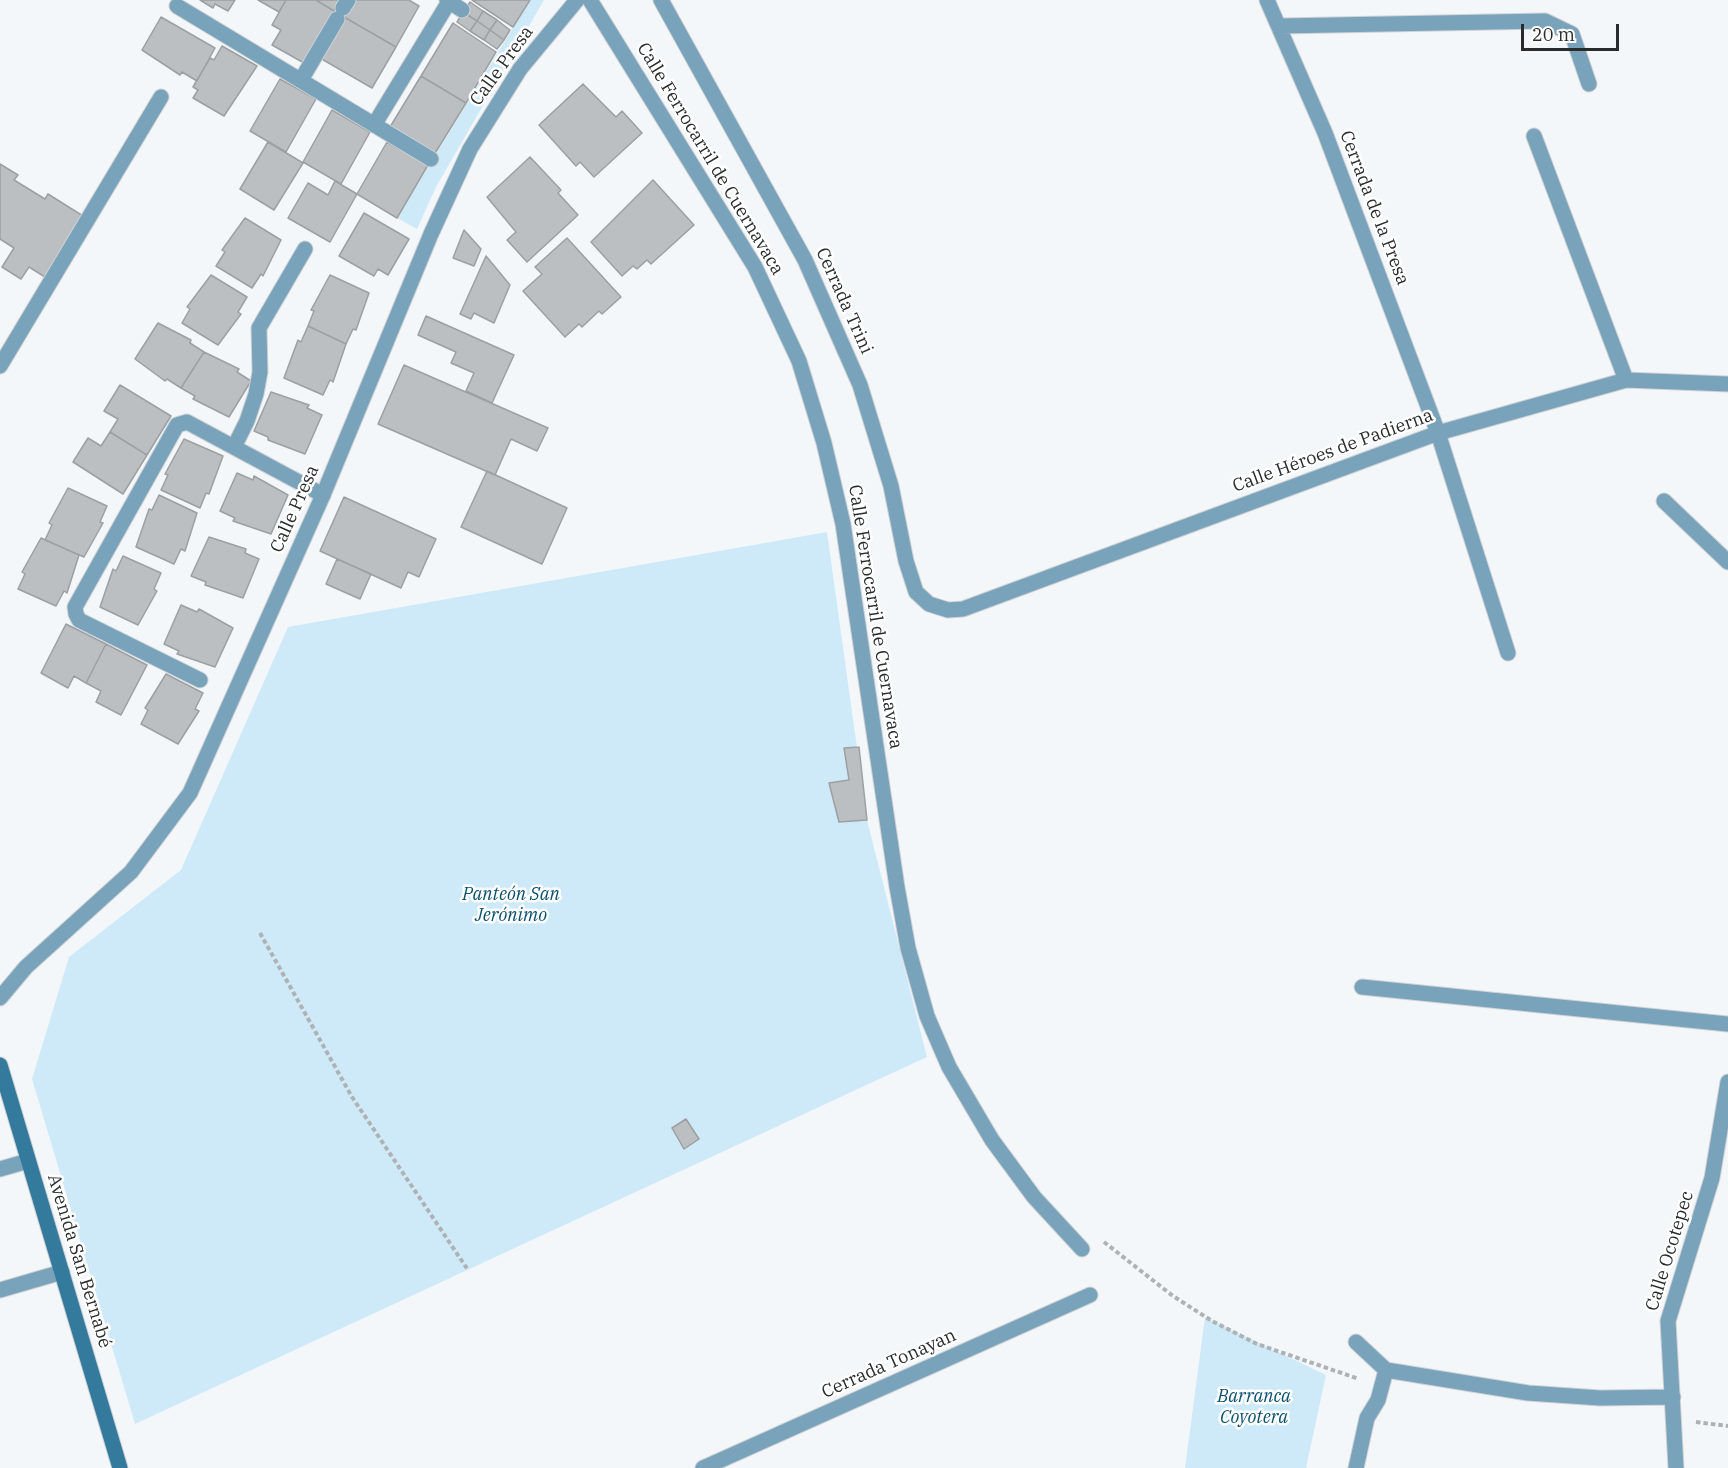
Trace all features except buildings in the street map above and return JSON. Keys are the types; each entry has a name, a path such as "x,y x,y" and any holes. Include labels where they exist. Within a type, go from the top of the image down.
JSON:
{"main road":[{"name":"Avenida San Bernabé","path":"0,1065 120,1468"}],"street":[{"name":"Calle Presa","path":"0,998 26,966 130,872 189,793 323,495 430,234 470,149 520,69 576,0"},
{"name":"Calle Ferrocarril de Cuernavaca","path":"590,0 755,267 799,361 825,443 843,524 897,887 908,948 927,1016 949,1067 992,1140 1035,1197 1082,1249"},
{"name":"Cerrada Trini","path":"662,0 805,260 860,385 891,486 906,561 916,592 929,604 948,610 963,609"},
{"name":"Cerrada de la Presa","path":"1267,0 1324,133 1438,433 1508,653"},
{"path":"374,124 452,3"},
{"path":"177,6 430,159"},
{"path":"301,80 342,9"},
{"path":"1279,26 1545,21 1572,34 1589,84"},
{"path":"0,366 161,97"},
{"path":"1534,136 1626,380"},
{"path":"234,447 247,421 256,394 260,372 259,328 305,249"},
{"name":"Calle Héroes de Padierna","path":"963,609 1438,433 1626,380 1728,384"},
{"path":"200,680 79,620 75,607 177,425 187,422 323,495"},
{"path":"1664,501 1728,562"},
{"path":"1362,987 1728,1024"},
{"name":"Calle Ocotepec","path":"1676,1468 1668,1321 1712,1178 1728,1082"},
{"path":"0,1168 28,1161"},
{"path":"0,1290 62,1272"},
{"name":"Cerrada Tonayan","path":"703,1468 1090,1295"},
{"path":"1356,1342 1386,1370 1528,1393 1600,1398 1673,1397"},
{"path":"1356,1468 1367,1418 1378,1400 1386,1370"}],"path":[{"path":"260,933 352,1097 468,1270"},
{"path":"1103,1241 1163,1289 1212,1321 1257,1344 1366,1382"},
{"path":"1696,1422 1728,1426"}],"green space":[{"path":"530,0 544,0 436,187 417,229 397,218"},
{"name":"Panteón San Jerónimo","path":"827,532 867,820 927,1057 135,1424 32,1079 69,957 181,870 288,627"},
{"name":"Barranca Coyotera","path":"1205,1317 1326,1375 1306,1468 1185,1468"}]}
